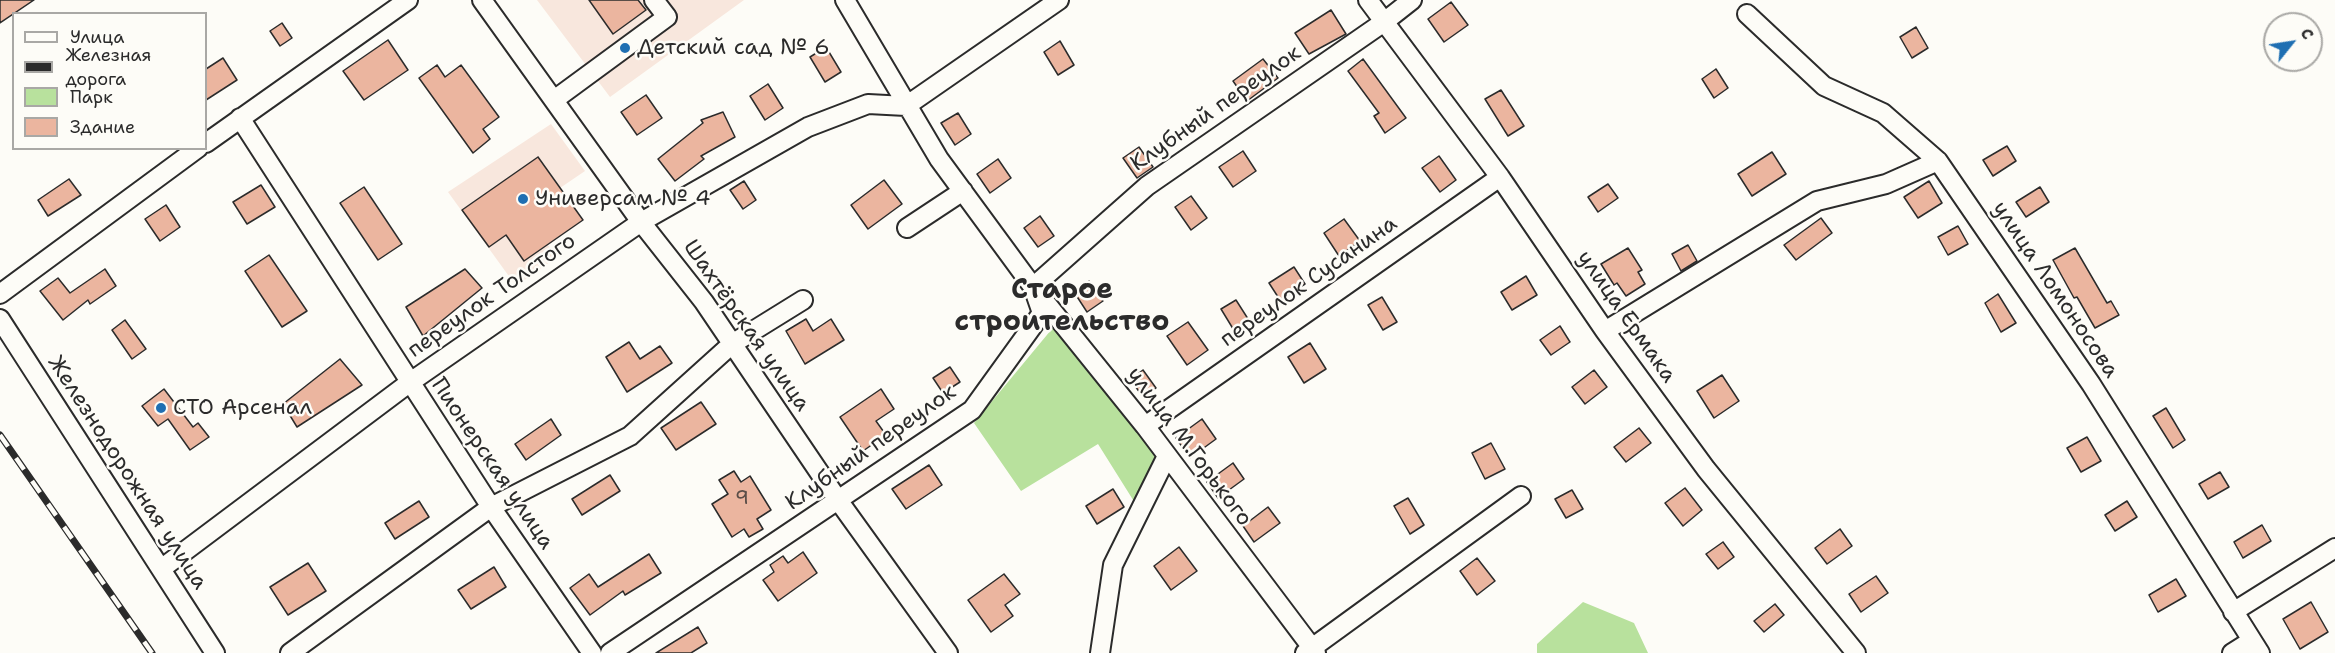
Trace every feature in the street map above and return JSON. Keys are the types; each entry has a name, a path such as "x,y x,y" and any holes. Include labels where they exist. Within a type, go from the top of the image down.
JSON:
{"street":[{"path":"207,142 408,0"},
{"name":"Шахтёрская улица","path":"482,0 640,222 704,302 838,500 948,653"},
{"path":"554,100 667,17 654,0"},
{"name":"улица М.Горького","path":"845,0 939,159 1034,287 1145,426 1311,651"},
{"path":"906,105 1059,0"},
{"name":"улица Ермака","path":"1368,0 1500,177 1605,331 1706,469 1856,653"},
{"name":"Клубный переулок","path":"610,653 972,410 1042,314 1034,287 1147,186 1412,0"},
{"name":"улица Ломоносова","path":"1747,14 1824,86 1882,113 1938,161 2091,384 2255,647"},
{"name":"переулок Толстого","path":"160,569 409,383 640,222 808,127 868,104 906,105"},
{"name":"Пионерская улица","path":"240,118 409,383 592,653"},
{"path":"0,294 195,150"},
{"path":"1605,331 1817,201 1886,184 1938,161"},
{"name":"переулок Сусанина","path":"1145,426 1500,177"},
{"path":"907,228 963,191"},
{"path":"290,653 491,507 630,436 732,344 803,300"},
{"name":"Железнодорожная улица","path":"0,319 215,653"},
{"path":"1100,653 1113,565 1167,456"},
{"path":"1311,651 1521,496"},
{"path":"2233,612 2335,548"},
{"path":"2232,653 2255,647"}],"shaded area":[{"name":"Детский сад № 6","path":"537,0 744,0 610,97"},
{"path":"551,124 585,171 560,188 583,220 548,245 557,257 516,286 448,192"}],"green space":[{"path":"1056,324 1145,432 1155,456 1135,503 1098,444 1021,491 974,423"},
{"path":"1583,602 1634,623 1648,653 1537,653 1537,644"}],"building":[{"path":"0,0 34,0 16,12 12,12 12,15 0,23"},
{"path":"589,0 638,0 646,10 613,34"},
{"path":"1451,2 1468,25 1444,42 1428,19"},
{"path":"1331,10 1346,34 1309,54 1295,33"},
{"path":"282,23 292,38 280,46 270,31"},
{"path":"1916,27 1928,48 1912,58 1900,37"},
{"path":"388,40 408,70 364,100 343,71"},
{"path":"1060,41 1074,65 1058,75 1044,52"},
{"path":"826,47 841,72 825,82 810,57"},
{"path":"223,58 237,80 207,99 207,68"},
{"path":"1263,59 1278,78 1247,101 1233,81"},
{"path":"1363,59 1406,118 1385,133 1374,116 1379,113 1348,71"},
{"path":"437,65 445,77 461,65 499,117 483,129 490,139 473,153 419,78"},
{"path":"1716,69 1728,88 1714,98 1702,79"},
{"path":"768,84 783,108 765,120 750,96"},
{"path":"1501,90 1524,126 1508,136 1485,99"},
{"path":"646,95 662,118 637,135 621,112"},
{"path":"723,112 735,137 701,156 704,159 675,181 658,159 703,123 701,120"},
{"path":"958,113 971,134 955,145 941,123"},
{"path":"2007,146 2016,161 1993,176 1983,160"},
{"path":"1139,147 1153,167 1137,178 1123,158"},
{"path":"1243,151 1256,171 1233,187 1219,167"},
{"path":"1772,152 1786,174 1752,196 1738,174"},
{"path":"1439,156 1456,180 1440,192 1422,168"},
{"name":"Универсам № 4","path":"538,157 583,220 524,261 506,235 489,247 462,210"},
{"path":"998,159 1011,178 990,193 977,174"},
{"path":"69,179 81,195 48,216 38,200"},
{"path":"884,180 902,204 868,229 851,205"},
{"path":"744,181 756,200 743,209 730,190"},
{"path":"1929,181 1942,203 1918,218 1904,197"},
{"path":"1608,184 1618,198 1598,212 1588,197"},
{"path":"261,185 275,207 247,224 233,202"},
{"path":"364,187 402,244 378,260 340,203"},
{"path":"2040,187 2049,202 2026,217 2016,202"},
{"path":"1191,196 1207,218 1191,230 1175,207"},
{"path":"166,205 180,227 160,241 145,219"},
{"path":"1040,216 1054,236 1038,247 1024,228"},
{"path":"1821,218 1832,233 1796,260 1784,245"},
{"path":"1344,219 1360,241 1339,256 1324,233"},
{"path":"1958,226 1968,244 1948,255 1938,237"},
{"path":"1688,245 1697,261 1681,271 1672,254"},
{"path":"1628,248 1642,270 1638,272 1645,284 1626,296 1617,283 1614,285 1601,264"},
{"path":"2075,248 2107,303 2111,301 2119,315 2095,328 2077,297 2074,298 2053,260"},
{"path":"269,255 307,311 282,327 245,271"},
{"path":"1294,267 1305,284 1280,300 1269,283"},
{"path":"105,269 116,286 90,304 88,300 63,320 40,291 58,278 70,293"},
{"path":"465,269 482,288 423,336 406,307"},
{"path":"1526,276 1537,295 1512,310 1501,292"},
{"path":"1089,281 1103,301 1087,312 1074,292"},
{"path":"1998,294 2016,323 2001,332 1985,303"},
{"path":"1382,297 1397,322 1383,330 1368,305"},
{"path":"1236,300 1250,322 1235,332 1221,309"},
{"path":"806,319 813,331 831,319 844,340 805,364 786,331"},
{"path":"125,320 146,349 132,359 112,330"},
{"path":"1188,322 1208,350 1187,365 1167,336"},
{"path":"1560,326 1570,342 1551,355 1540,340"},
{"path":"629,342 640,359 660,346 672,363 627,392 606,357"},
{"path":"1310,343 1326,369 1304,383 1288,357"},
{"path":"340,359 362,385 297,427 283,404"},
{"path":"950,367 960,382 943,393 933,378"},
{"path":"1143,370 1156,388 1143,397 1130,379"},
{"path":"1594,370 1607,387 1585,404 1572,387"},
{"path":"1722,375 1739,401 1714,418 1697,391"},
{"path":"164,389 193,427 198,423 209,437 190,450 168,419 158,426 142,406"},
{"path":"881,389 894,409 876,421 886,435 863,451 840,417"},
{"path":"701,402 716,424 676,450 661,428"},
{"path":"2166,408 2185,440 2173,448 2153,416"},
{"path":"551,419 561,435 526,460 515,444"},
{"path":"1202,419 1216,439 1190,458 1176,438"},
{"path":"1639,428 1651,443 1626,462 1614,447"},
{"path":"2087,437 2101,461 2081,472 2067,448"},
{"path":"1491,443 1505,469 1485,479 1472,453"},
{"path":"1233,463 1244,479 1218,498 1207,482"},
{"path":"929,465 942,485 906,509 892,489"},
{"path":"734,471 741,482 750,476 771,510 757,519 763,529 749,537 744,529 732,537 712,504 728,494 719,480"},
{"path":"2220,472 2229,487 2208,499 2199,484"},
{"path":"610,475 620,491 582,515 572,499"},
{"path":"1685,488 1702,510 1683,526 1665,503"},
{"path":"1113,489 1124,507 1097,524 1086,506"},
{"path":"1572,490 1583,509 1566,518 1555,499"},
{"path":"1408,498 1424,525 1410,534 1394,506"},
{"path":"419,501 429,517 395,539 385,523"},
{"path":"2127,501 2137,517 2115,531 2105,515"},
{"path":"1268,507 1280,523 1254,542 1243,526"},
{"path":"2262,525 2271,541 2243,558 2234,542"},
{"path":"1840,529 1852,546 1827,564 1815,548"},
{"path":"1723,542 1734,557 1718,569 1706,554"},
{"path":"1179,547 1197,571 1171,590 1154,566"},
{"path":"803,552 817,573 778,601 763,580 774,572 770,565 783,556 788,563"},
{"path":"649,554 661,573 625,595 623,591 590,615 570,588 589,574 598,587"},
{"path":"1477,558 1495,581 1477,595 1460,571"},
{"path":"308,563 326,591 288,615 270,587"},
{"path":"494,567 506,587 471,609 458,590"},
{"path":"1004,574 1020,594 1005,605 1013,616 991,632 968,600"},
{"path":"1876,576 1888,593 1861,612 1849,594"},
{"path":"2176,579 2186,596 2158,612 2149,595"},
{"path":"2311,602 2328,632 2300,649 2283,619"},
{"path":"1775,604 1784,615 1764,632 1754,621"},
{"path":"698,627 707,643 691,653 656,653"}],"railway":[{"path":"0,435 152,653"}],"place":[{"name":"Детский сад № 6","path":"625,48"},
{"name":"Универсам № 4","path":"523,199"},
{"name":"СТО Арсенал","path":"161,408"}],"district":[{"name":"Старое строительство","path":"1062,307"}]}
